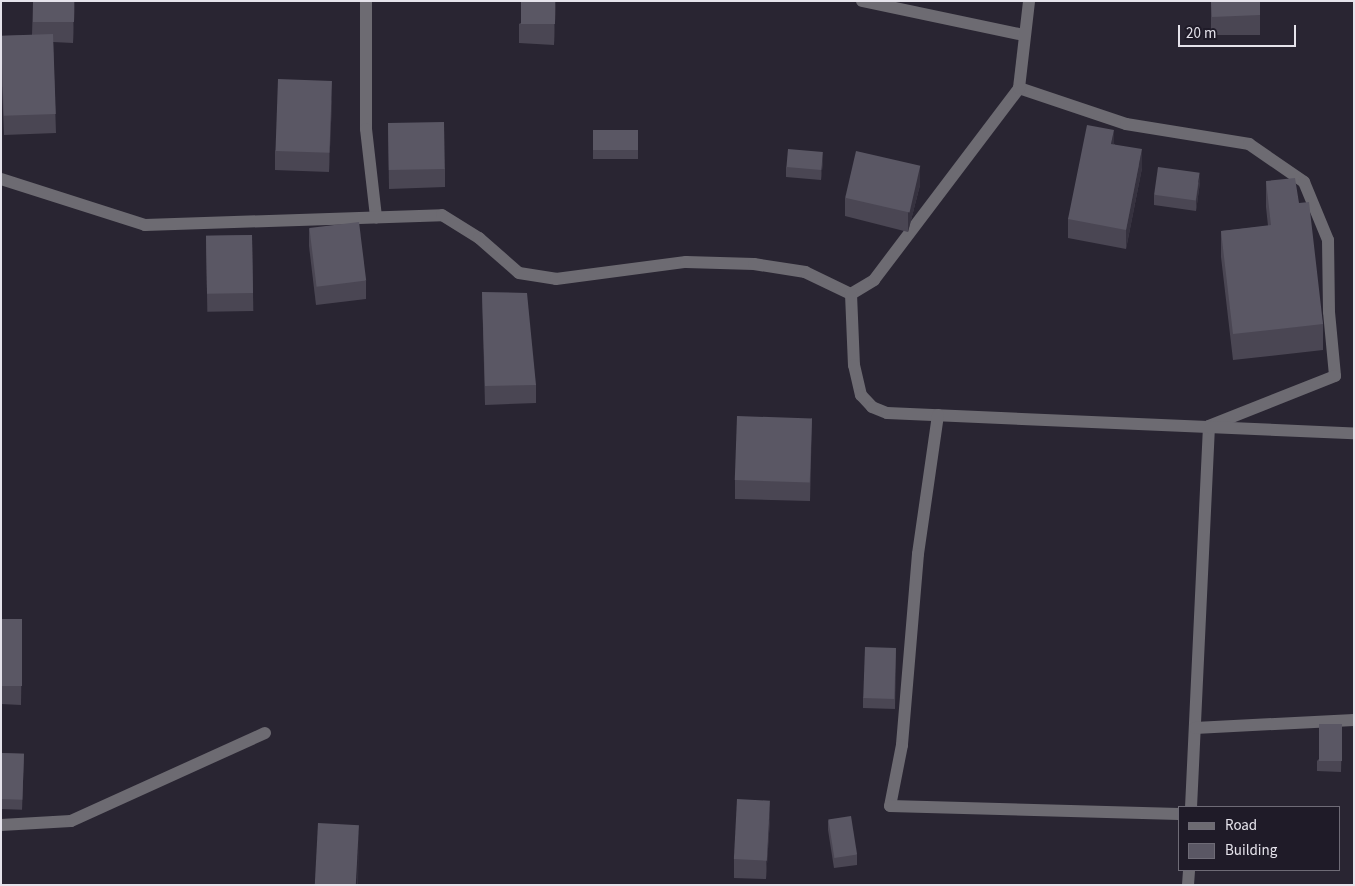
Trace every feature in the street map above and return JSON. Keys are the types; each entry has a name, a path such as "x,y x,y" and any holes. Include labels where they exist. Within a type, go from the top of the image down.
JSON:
{"street":[{"path":"366,1 366,129 376,217"},
{"path":"862,1 1024,35"},
{"path":"851,294 874,280 1019,88 1029,1"},
{"path":"1019,88 1126,124 1249,144 1304,182 1328,240 1329,312 1335,376 1209,426"},
{"path":"1,179 144,225 442,216 479,238 519,274 556,279 686,262 754,264 805,272 851,294"},
{"path":"851,294 854,365 861,395 872,407 887,413 1354,433"},
{"path":"938,415 918,554 902,745 890,806 1178,814"},
{"path":"1192,806 1209,426"},
{"path":"1195,728 1354,720"},
{"path":"1,825 71,821 265,733"},
{"path":"1188,885 1189,871"}],"building":[{"path":"33,1 74,1 74,22 33,22"},
{"path":"521,1 555,1 555,24 521,24"},
{"path":"1211,1 1260,1 1260,15 1212,17"},
{"path":"53,34 56,114 4,116 1,36"},
{"path":"278,79 332,81 329,153 275,151"},
{"path":"444,122 445,169 389,170 388,123"},
{"path":"1087,125 1114,130 1111,144 1142,149 1126,230 1068,219"},
{"path":"593,130 638,130 638,150 593,150"},
{"path":"788,149 823,152 821,170 786,167"},
{"path":"856,151 920,166 910,213 845,198"},
{"path":"1158,167 1200,173 1196,201 1154,195"},
{"path":"1295,178 1299,203 1309,202 1323,324 1233,334 1221,231 1271,225 1266,181"},
{"path":"359,222 366,281 317,287 309,228"},
{"path":"252,235 253,293 207,294 206,236"},
{"path":"482,292 527,293 536,385 485,386"},
{"path":"737,416 812,419 810,483 735,480"},
{"path":"1,619 22,619 22,686 1,686"},
{"path":"865,647 896,648 894,699 863,698"},
{"path":"1319,724 1342,724 1342,761 1319,761"},
{"path":"1,753 24,754 22,800 1,799"},
{"path":"737,799 770,801 767,861 734,859"},
{"path":"851,816 857,855 834,858 828,820"},
{"path":"318,823 359,825 356,885 315,885"}]}
